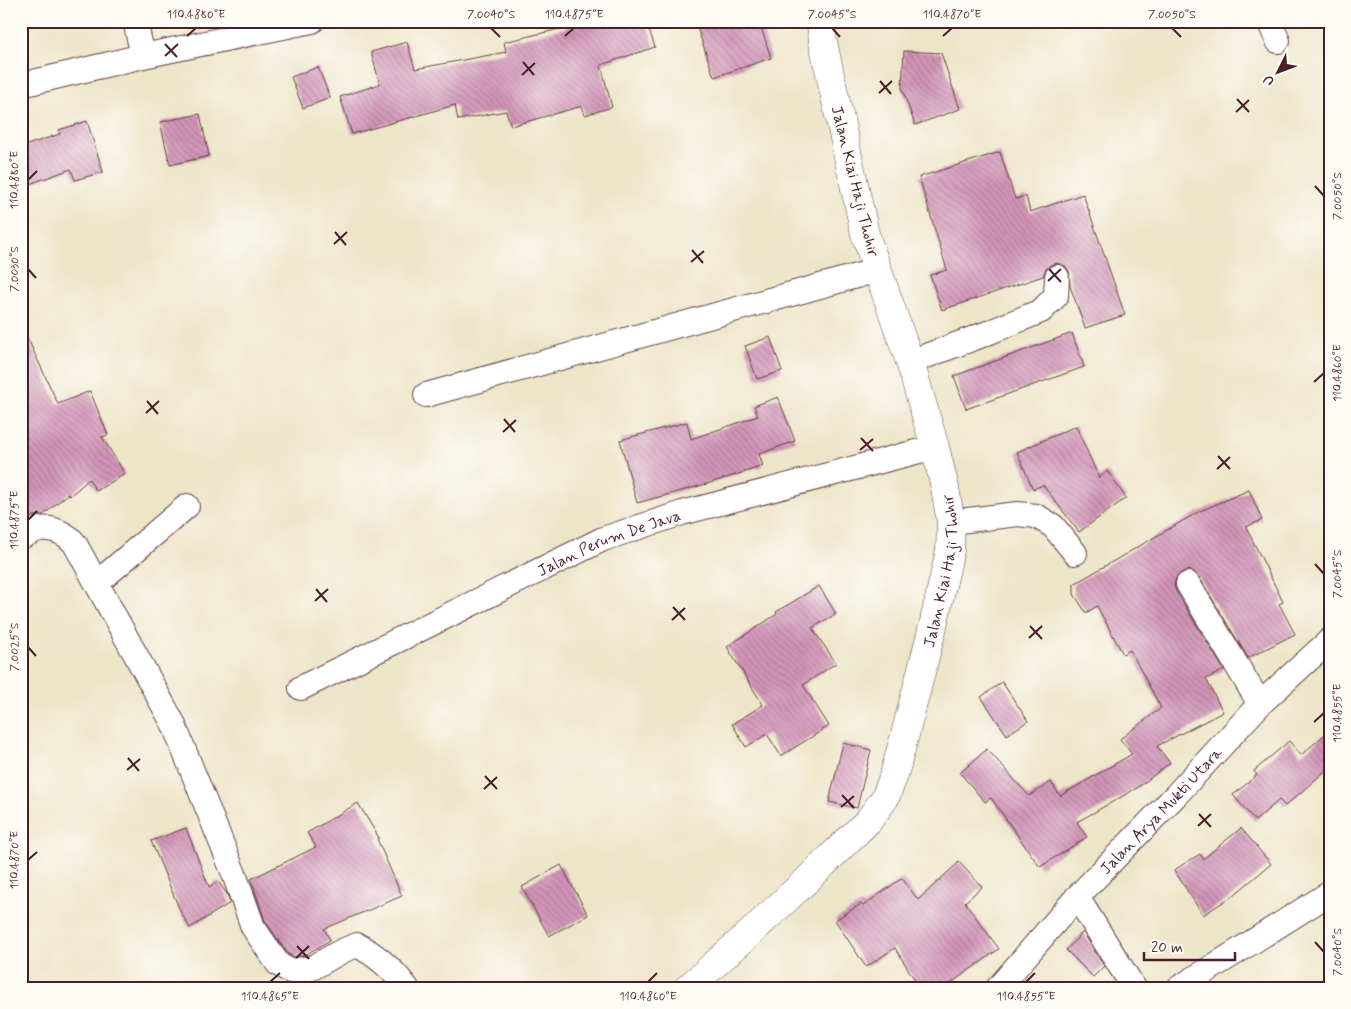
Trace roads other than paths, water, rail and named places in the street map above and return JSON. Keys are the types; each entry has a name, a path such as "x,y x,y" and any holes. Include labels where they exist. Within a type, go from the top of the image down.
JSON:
{"street":[{"path":"135,21 143,56"},
{"path":"21,85 143,56 312,21"},
{"name":"Jalan Kiai Haji Thohir","path":"688,988 807,880 869,820 885,798 899,758 938,607 950,550 951,522 935,446 910,362 865,234 823,42 821,21"},
{"path":"426,395 878,270"},
{"path":"910,362 1041,311 1056,296 1057,277"},
{"name":"Jalan Perum De Java","path":"301,688 604,539 682,513 935,446"},
{"path":"97,583 187,506"},
{"path":"951,522 1018,514 1036,516 1053,526 1076,553"},
{"path":"21,537 40,529 54,530 71,539 75,544 173,723 234,874 253,928 278,964 290,971 312,968 357,945 371,952 407,988"},
{"path":"1188,584 1260,704"},
{"name":"Jalan Arya Mukti Utara","path":"998,988 1077,897 1176,795 1260,704 1330,640"},
{"path":"1179,988 1330,893"},
{"path":"1077,897 1134,988"}]}
